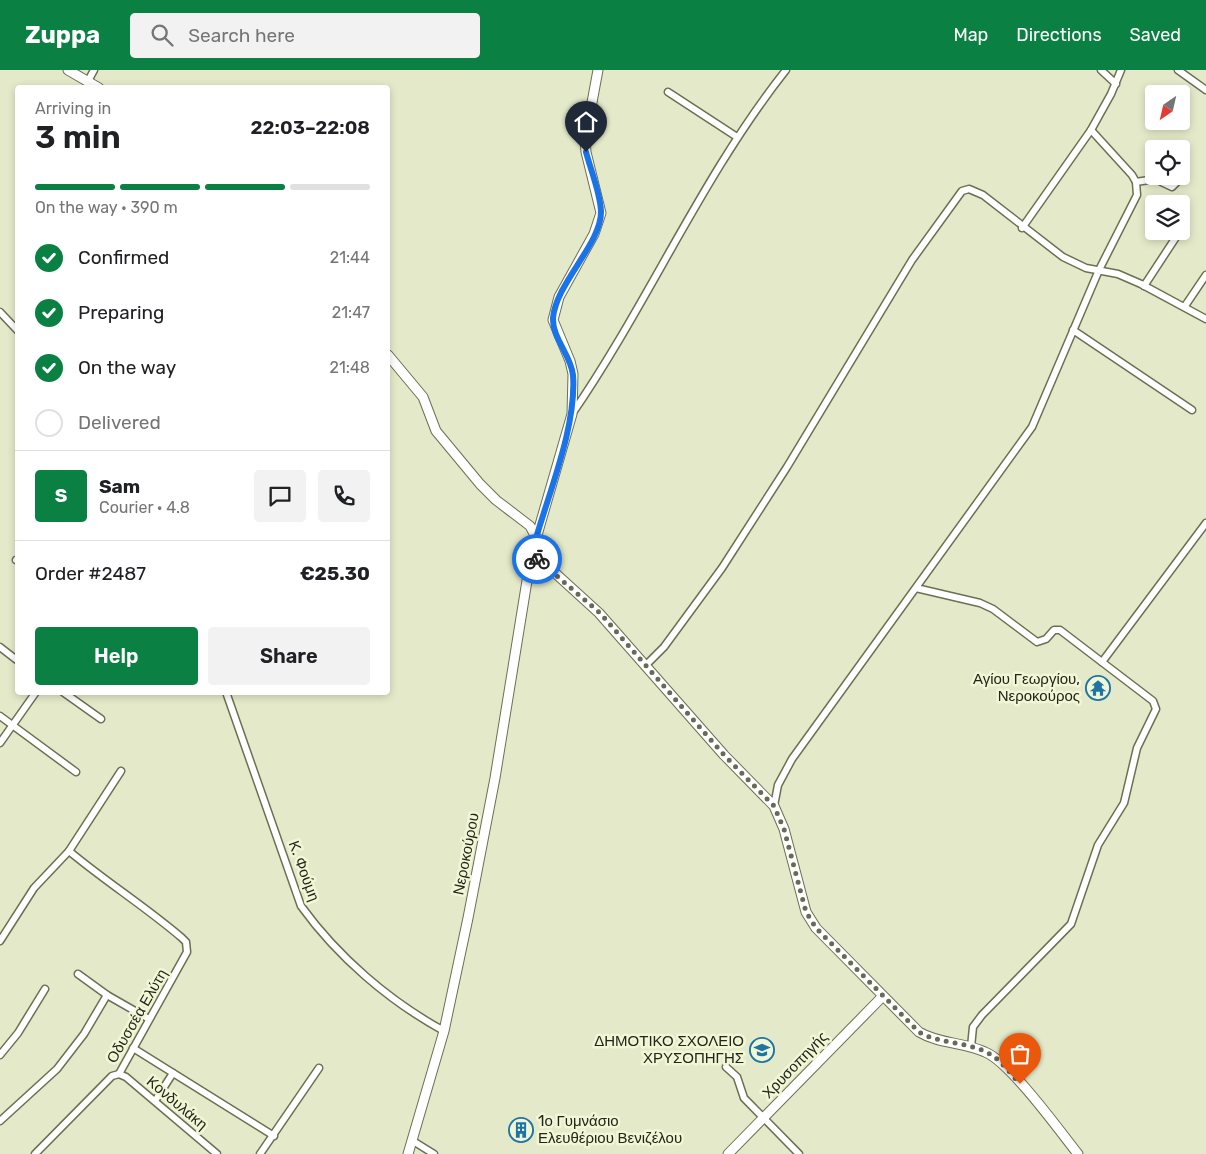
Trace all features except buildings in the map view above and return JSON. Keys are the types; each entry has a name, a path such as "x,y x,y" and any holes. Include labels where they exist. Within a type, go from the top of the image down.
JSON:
{"main road":[{"path":"68,70 94,85"},
{"name":"Νεροκούρου","path":"408,1154 444,1032 496,778 531,556 572,414 571,367 553,320 559,297 594,234 601,213 586,152 585,140 598,70"},
{"path":"390,357 423,397 436,431 480,484 496,500 530,526 536,537"},
{"path":"531,556 543,562 600,613 724,755 774,806 784,829 806,912 816,928 913,1027 925,1036 984,1051 1001,1062 1078,1154"},
{"name":"Χρυσοπηγής","path":"728,1154 882,996"}],"street":[{"path":"88,81 94,70"},
{"path":"572,414 616,348 737,137 786,70"},
{"path":"1101,70 1116,84"},
{"path":"1022,228 1090,130 1116,84 1121,70"},
{"path":"1178,70 1206,90"},
{"path":"668,92 737,137"},
{"path":"774,806 778,785 792,759 1032,427 1099,270 1136,201 1136,182 1090,130"},
{"path":"1136,182 1145,181"},
{"path":"645,666 664,647 722,568 787,467 903,274 962,191 969,189 982,195 1022,228 1063,257 1086,268 1118,274 1185,306 1206,319"},
{"path":"1144,286 1174,240"},
{"path":"1185,306 1206,276"},
{"path":"0,312 15,327"},
{"path":"1073,330 1192,410"},
{"path":"1102,662 1206,523"},
{"path":"916,588 980,603 993,609 1038,642 1046,639 1054,630 1060,630 1156,705 1155,714 1137,748 1124,803 1094,853 1071,924 982,1015 973,1027 971,1047"},
{"path":"0,647 15,658"},
{"path":"0,743 34,695"},
{"path":"67,695 101,719"},
{"name":"Κ. Φούμη","path":"227,695 301,906 320,932 359,970 412,1014 444,1032"},
{"path":"0,716 76,772"},
{"path":"0,941 34,888 69,851 121,771"},
{"name":"Οδυσσέα Ελύτη","path":"35,1154 112,1076 119,1074 186,957 188,948 182,938 153,913 86,866 69,851"},
{"path":"78,974 107,995 149,1019"},
{"path":"0,1055 18,1033 45,988"},
{"path":"0,1121 57,1069 84,1034 107,995"},
{"path":"133,1048 274,1136"},
{"path":"726,1067 737,1077 744,1098 799,1154"},
{"path":"260,1154 319,1068"},
{"path":"155,1101 173,1073"},
{"name":"Κονδυλάκη","path":"119,1074 155,1101 217,1154"},
{"path":"413,1141 434,1154"}],"way so far":[{"path":"537,559 543,562 600,613 724,755 774,806 780,816 784,829 806,912 816,928 919,1032 932,1039 984,1051 1001,1062 1020,1084"}],"place":[{"name":"Αγίου Γεωργίου, Νεροκούρος","path":"1098,688"},
{"name":"ΔΗΜΟΤΙΚΟ ΣΧΟΛΕΙΟ ΧΡΥΣΟΠΗΓΗΣ","path":"762,1050"},
{"name":"1ο Γυμνάσιο Ελευθέριου Βενιζέλου","path":"521,1130"}],"route":[{"path":"537,559 531,556 572,414 573,374 570,360 557,334 553,320 555,309 559,297 599,224 601,213 586,152"}]}
